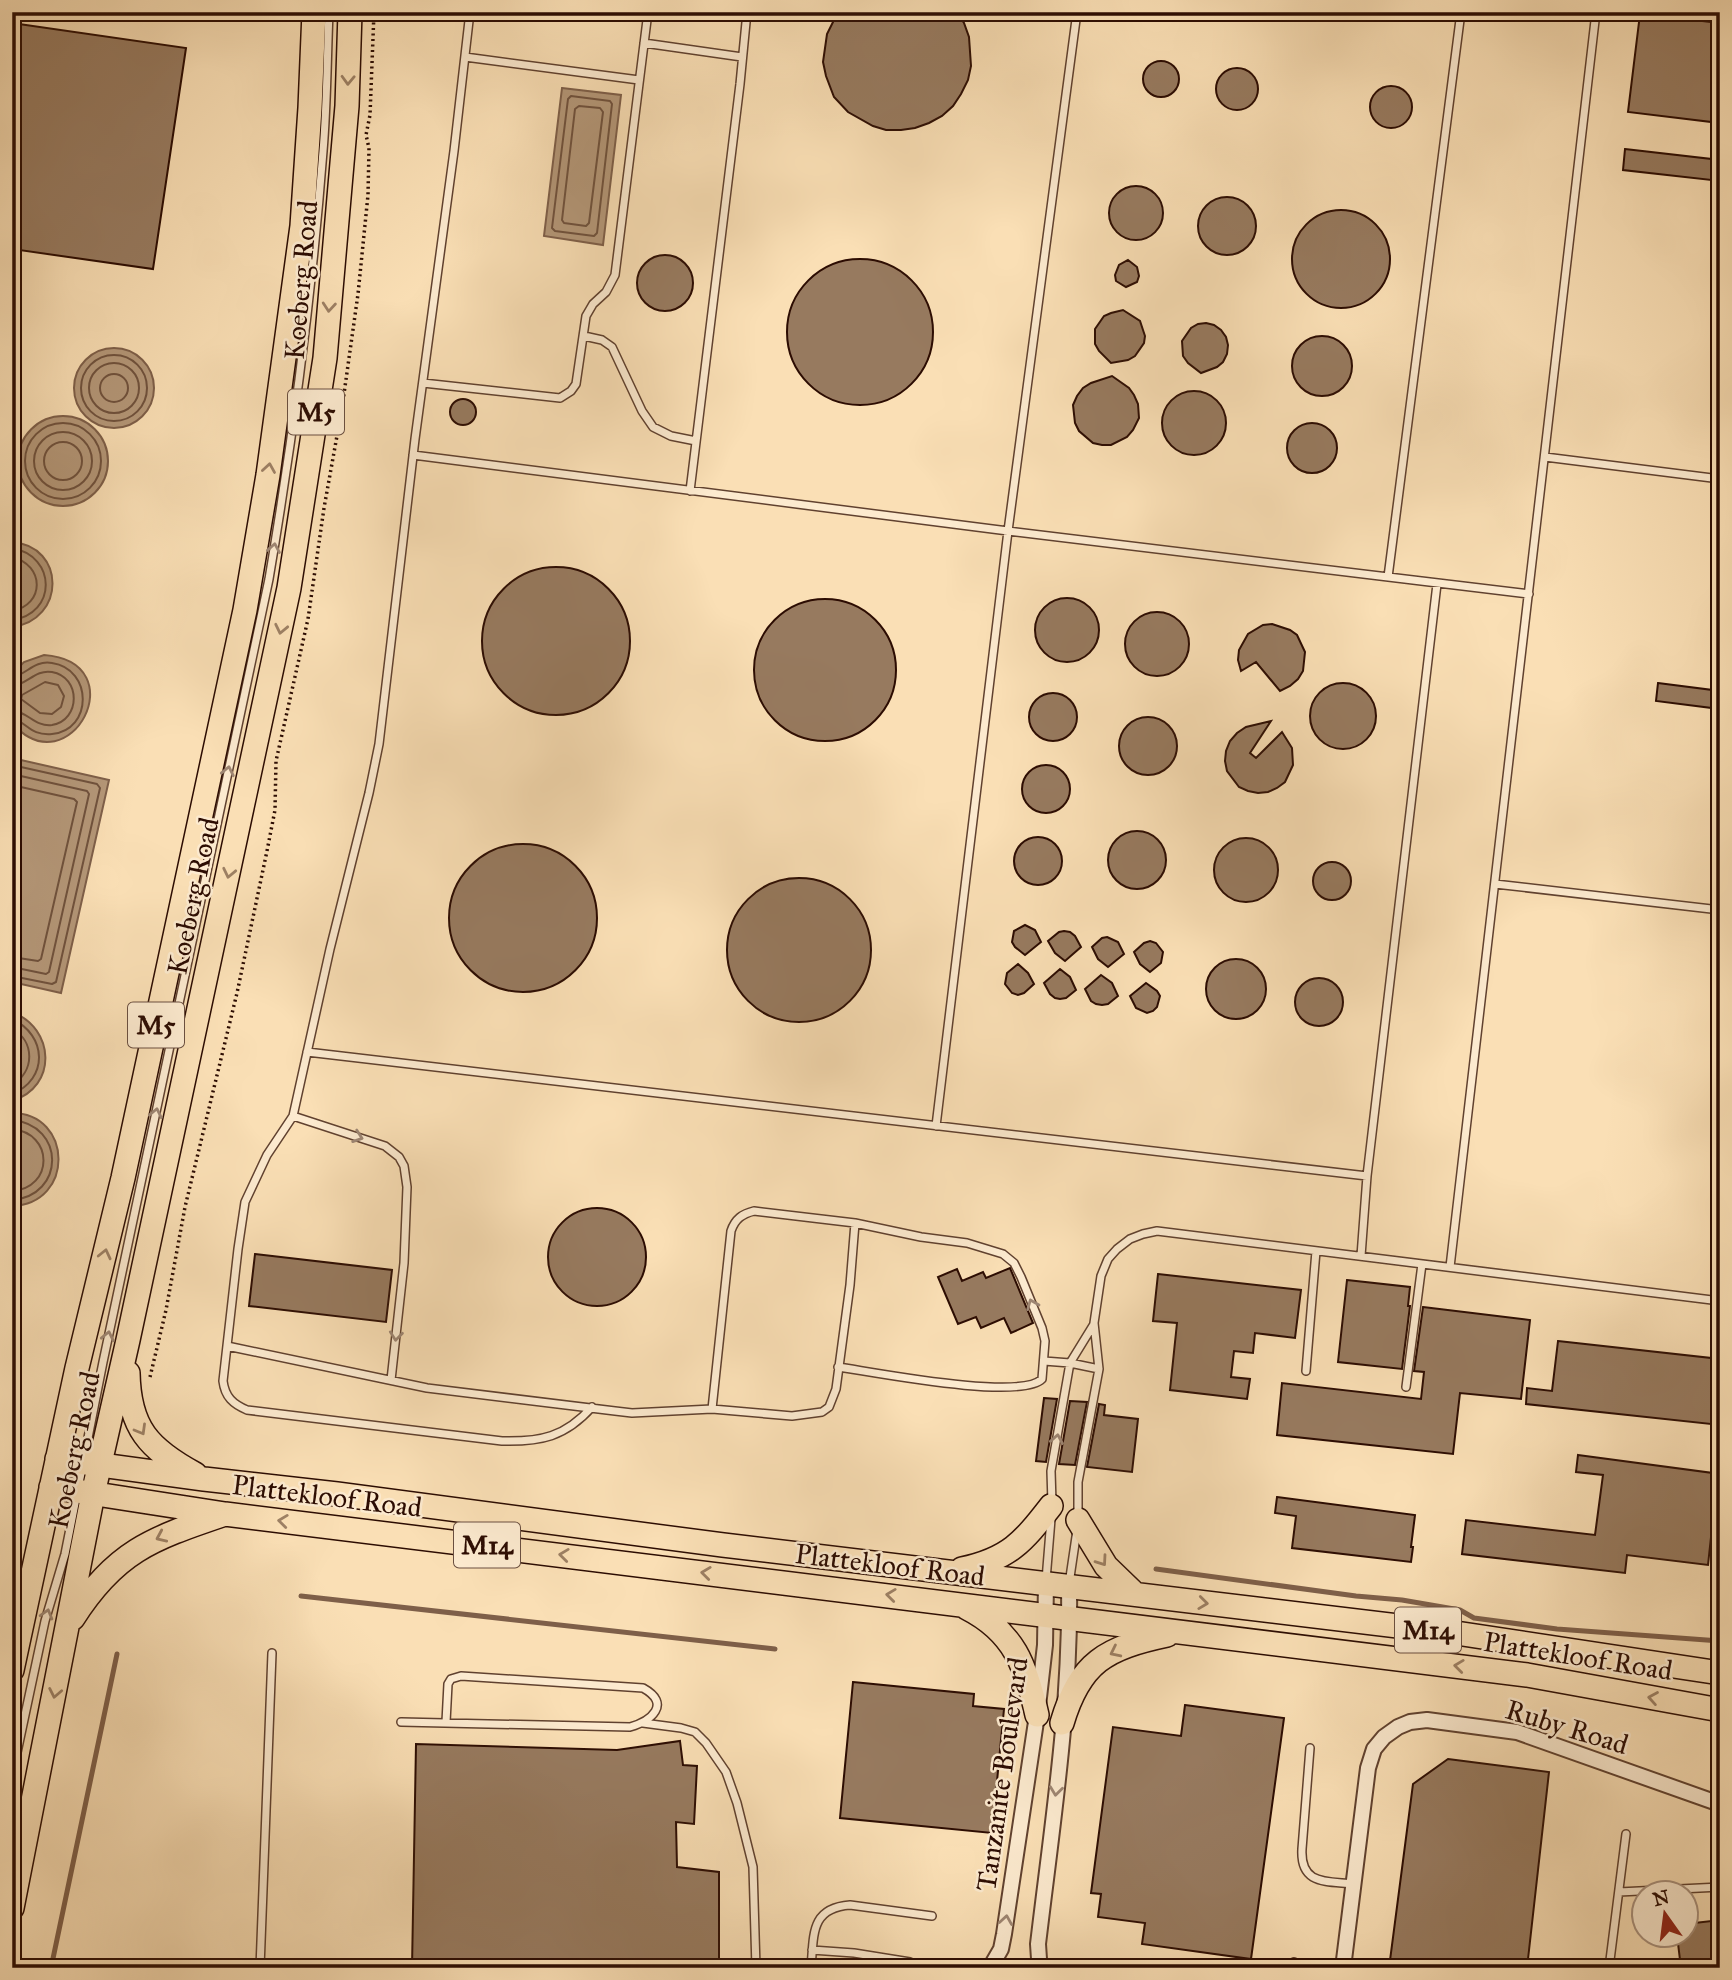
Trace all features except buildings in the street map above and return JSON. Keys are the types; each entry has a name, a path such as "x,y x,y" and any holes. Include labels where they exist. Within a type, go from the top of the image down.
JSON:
{"main road":[{"name":"Koeberg Road","path":"12,1670 57,1459 123,1178 245,610 268,475 302,226 314,12"},
{"name":"Koeberg Road","path":"12,1908 68,1626 91,1464 128,1340 289,588 325,358 347,106 350,12"},
{"path":"128,1340 130,1404 141,1432 171,1461 204,1479"},
{"name":"Plattekloof Road","path":"57,1459 710,1543 1457,1633 1720,1673"},
{"name":"Plattekloof Road","path":"51,1487 225,1514 1527,1675 1720,1710"},
{"path":"945,1572 975,1566 1007,1553 1028,1536 1052,1506"},
{"path":"68,1626 102,1578 128,1555 166,1535 225,1514"},
{"path":"1078,1520 1101,1560 1115,1577 1135,1594"},
{"path":"958,1604 989,1621 1009,1640 1023,1666 1037,1715"},
{"path":"1062,1724 1074,1689 1084,1673 1098,1661 1135,1643 1180,1632"}],"street":[{"name":"Tanzanite Boulevard","path":"990,1968 1001,1949 1004,1934 1037,1715 1045,1645 1045,1615 1057,1585"},
{"name":"Tanzanite Boulevard","path":"1041,1968 1038,1944 1059,1769 1069,1647 1069,1617 1057,1585"},
{"name":"Ruby Road","path":"1343,1968 1368,1768 1374,1749 1398,1727 1427,1720 1517,1732 1720,1804"}],"lane":[{"path":"91,1464 266,592 288,469 324,149 329,12"},
{"path":"470,12 379,744 293,1116 267,1155 245,1202 223,1372 224,1387 229,1399 247,1410 489,1440 523,1441 549,1436 571,1427 592,1407"},
{"path":"423,383 560,398 576,384 586,316 589,309 606,292 615,275 648,12"},
{"path":"690,491 747,12"},
{"path":"936,1126 1008,531 1077,12"},
{"path":"1388,578 1461,12"},
{"path":"1450,1267 1596,12"},
{"path":"644,43 743,57"},
{"path":"465,57 639,80"},
{"path":"584,336 602,340 612,347 642,411 653,427 671,436 696,441"},
{"path":"413,455 1529,594"},
{"path":"1545,457 1720,479"},
{"path":"1361,1256 1367,1176 1437,584"},
{"path":"1495,884 1720,910"},
{"path":"307,1052 1367,1176"},
{"path":"293,1116 385,1146 399,1157 404,1166 407,1187 404,1263 391,1380"},
{"path":"712,1409 728,1247 734,1223 744,1214 754,1212 855,1223 921,1237 967,1243 1003,1254 1014,1263 1021,1277 1045,1341 1044,1374 1039,1382 1007,1388 956,1384 838,1367"},
{"path":"227,1346 464,1394 632,1413 712,1409 792,1416 822,1412 834,1399 850,1285 855,1223"},
{"path":"1057,1585 1078,1520 1078,1482 1098,1368 1094,1323 1101,1276 1108,1259 1130,1239 1157,1231 1720,1301"},
{"path":"1306,1371 1316,1251"},
{"path":"1406,1387 1422,1264"},
{"path":"1057,1585 1046,1565 1052,1506 1051,1471 1070,1363 1094,1323"},
{"path":"1044,1361 1098,1368"},
{"path":"12,1776 45,1621 85,1493"},
{"path":"260,1968 272,1653"},
{"path":"401,1722 629,1727 642,1723 655,1714 657,1707 653,1695 643,1688 461,1676 451,1679 448,1684 446,1722"},
{"path":"642,1723 695,1732 726,1772 737,1803 753,1867 756,1968"},
{"path":"1310,1748 1301,1860 1304,1869 1314,1878 1353,1884"},
{"path":"1609,1968 1626,1834"},
{"path":"1619,1892 1720,1887"},
{"path":"811,1968 816,1924 821,1915 838,1906 850,1905 932,1916"},
{"path":"813,1950 911,1962"}],"water":[{"path":"562,88 621,95 603,245 544,236"},
{"path":"106,348 122,348 143,359 154,380 154,396 143,417 122,428 106,428 92,422 80,410 74,396 74,380 80,366 92,354"},
{"path":"63,416 80,419 95,429 105,444 108,461 105,478 95,493 80,503 63,506 46,503 31,493 21,478 18,461 21,444 31,429 46,419"},
{"path":"12,542 30,547 42,556 50,569 52,583 50,598 42,611 30,622 12,627"},
{"path":"44,655 72,663 86,678 90,697 85,716 72,732 55,741 34,739 12,723 12,674 24,662"},
{"path":"12,758 109,780 61,993 12,982"},
{"path":"12,1012 26,1020 37,1031 45,1057 44,1071 37,1083 27,1094 12,1101"},
{"path":"12,1113 32,1117 47,1127 55,1142 58,1159 56,1176 47,1191 33,1201 12,1206"}],"waterway":[{"path":"1156,1569 1402,1600 1460,1610 1474,1618 1557,1629 1720,1641"},
{"path":"301,1596 775,1649"},
{"path":"51,1968 117,1654"}]}
